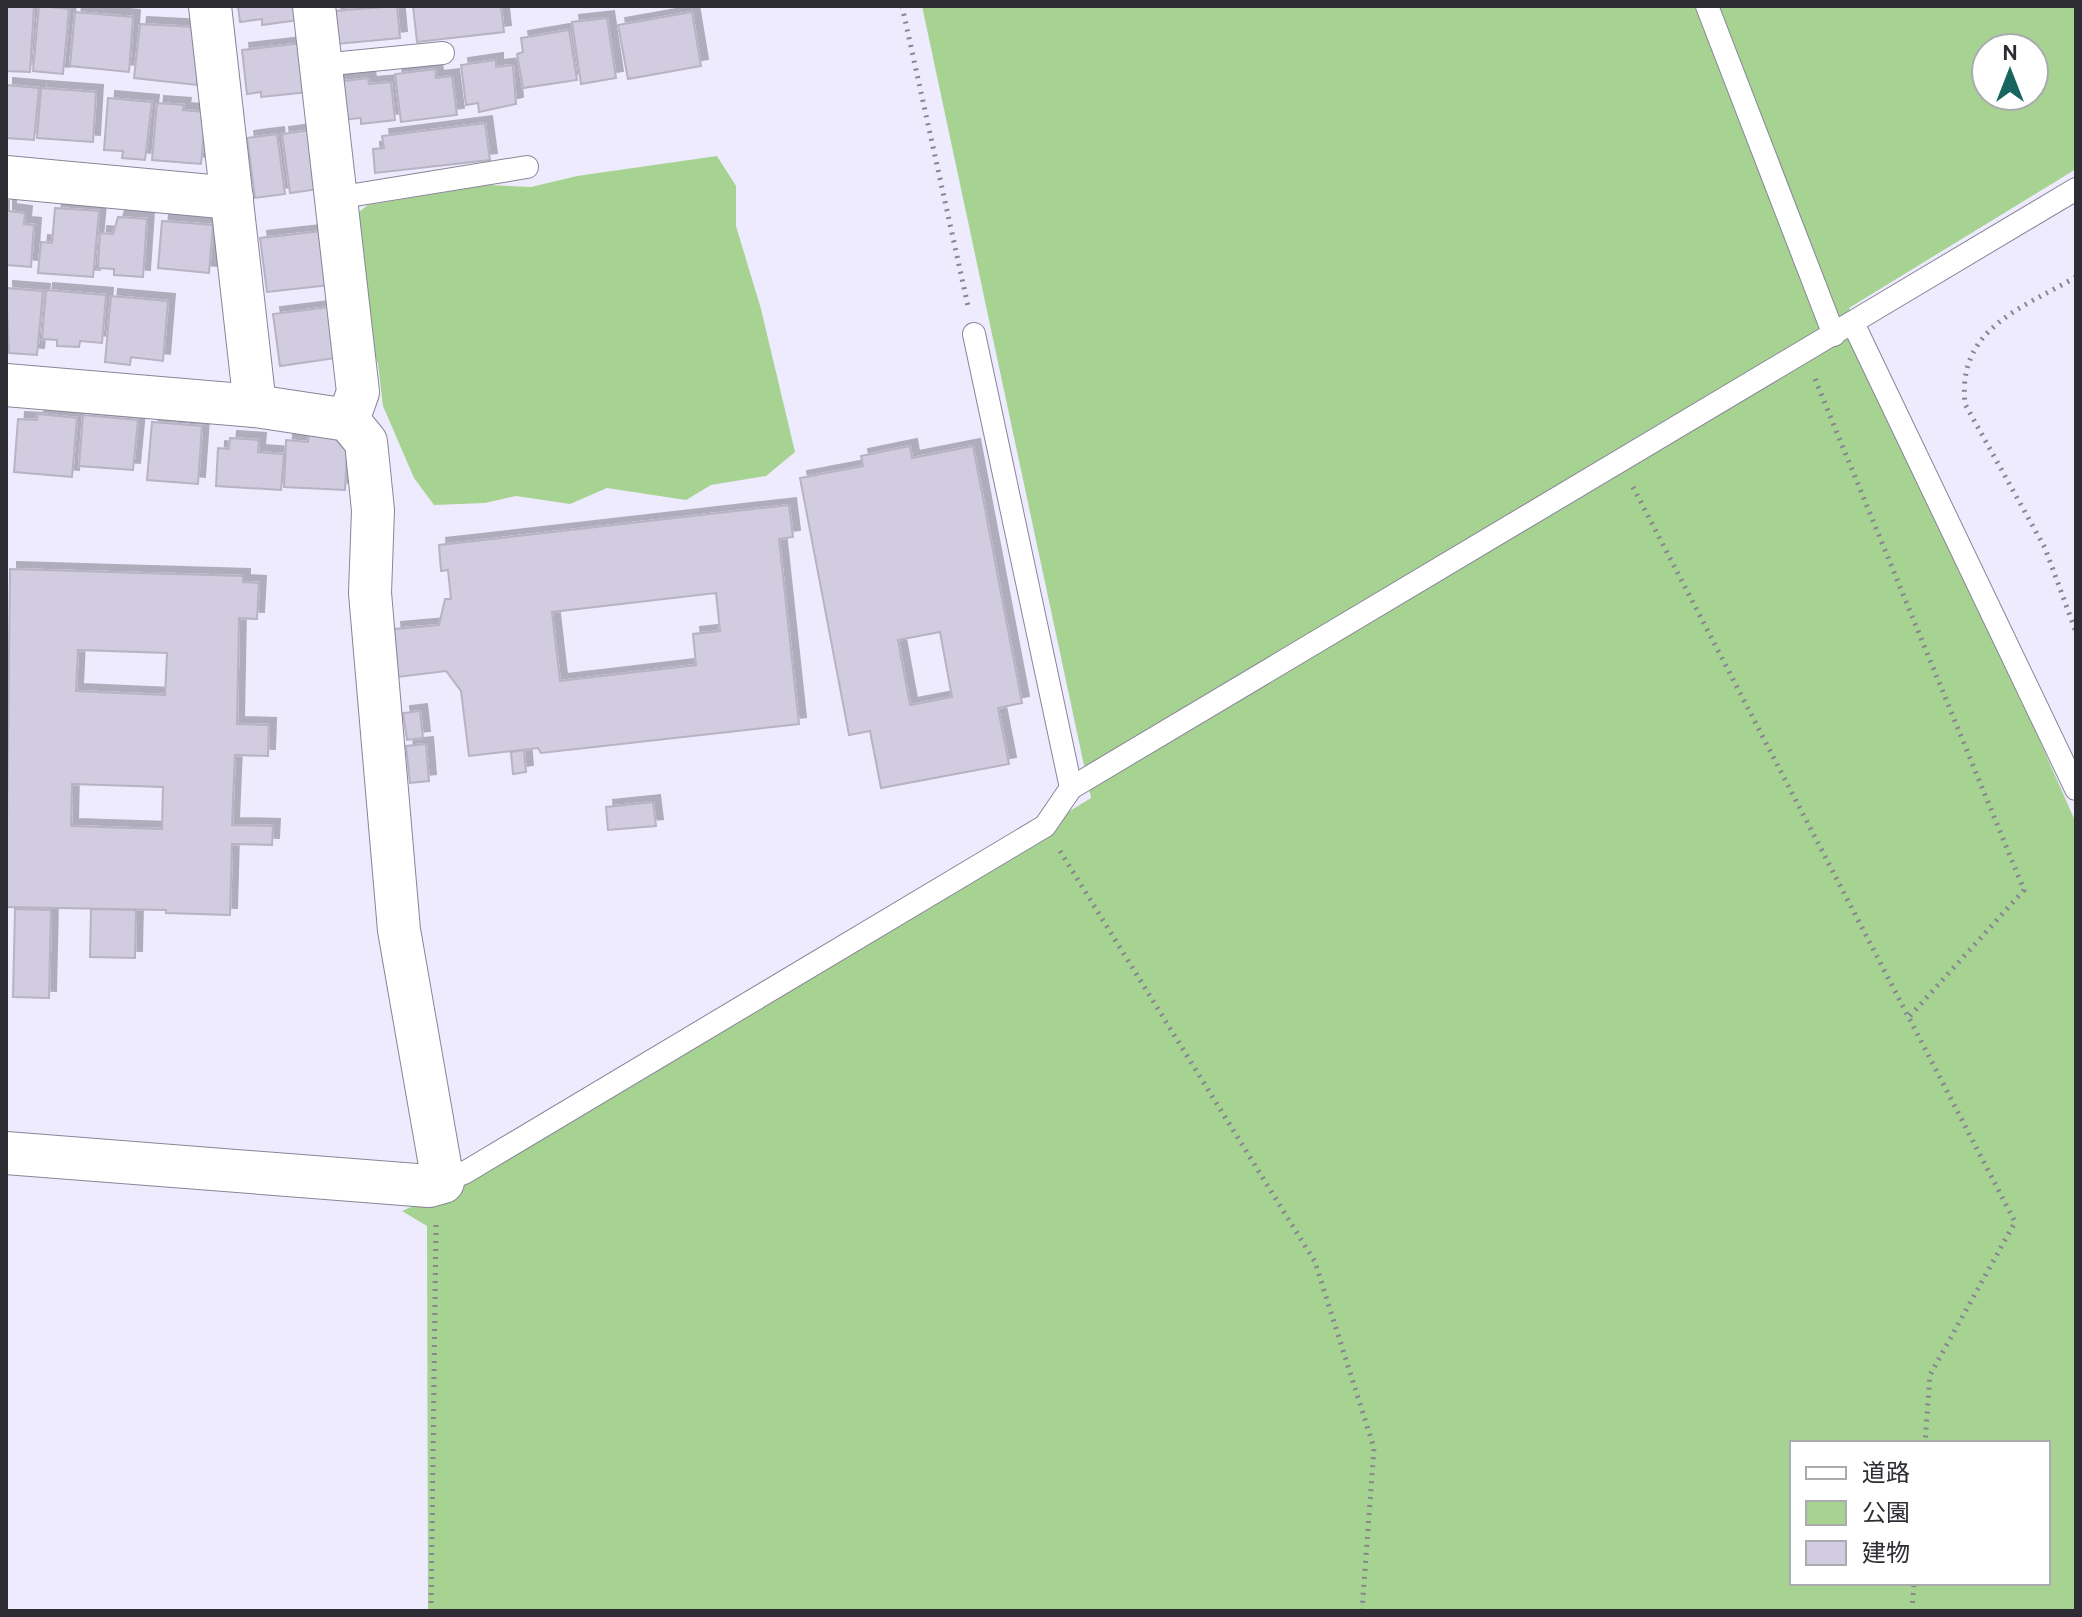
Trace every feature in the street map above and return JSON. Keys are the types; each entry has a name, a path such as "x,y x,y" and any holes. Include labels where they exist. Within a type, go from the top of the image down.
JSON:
{"street":[{"path":"210,6 255,406"},
{"path":"314,6 358,392 348,420"},
{"path":"6,177 232,198"},
{"path":"6,385 255,406 348,420 366,442 373,510 370,593 399,930 436,1184 6,1153"}],"lane":[{"path":"1707,6 1844,329 2076,789"},
{"path":"321,65 443,53"},
{"path":"336,198 527,167"},
{"path":"436,1184 464,1173 1045,826 1071,788 2076,189"},
{"path":"974,334 1071,788"}],"path":[{"path":"902,6 974,334"},
{"path":"2076,277 1991,327 1975,345 1966,364 1963,383 1965,404 2045,548 2076,632"},
{"path":"1804,352 2024,890 1909,1017"},
{"path":"1620,462 2015,1222 1930,1375 1925,1441"},
{"path":"1045,826 1315,1262 1374,1448 1362,1611"},
{"path":"431,1611 436,1184"},
{"path":"1912,1611 1914,1585"}],"green space":[{"path":"922,6 2076,6 2076,169 1849,308 2076,823 2076,1611 428,1611 427,1226 402,1211 463,1183 1091,798"},
{"path":"717,156 736,186 736,226 761,309 795,452 766,476 711,485 686,500 607,488 570,504 516,496 485,503 434,505 414,478 383,406 378,364 362,321 355,215 368,205 489,185 531,187 577,176"}],"building":[{"path":"6,6 34,6 30,72 6,71"},
{"path":"39,6 69,9 63,74 33,71"},
{"path":"238,6 297,6 299,20 262,25 262,19 240,22"},
{"path":"397,6 400,38 337,44 334,11"},
{"path":"413,6 501,6 504,32 417,42"},
{"path":"75,12 133,17 129,72 70,66"},
{"path":"692,12 701,66 628,79 618,25"},
{"path":"607,18 616,78 581,84 572,22"},
{"path":"140,24 196,27 199,58 197,85 134,78"},
{"path":"569,30 577,80 523,88 517,54 523,52 521,38"},
{"path":"303,43 309,92 261,97 261,92 247,94 242,50"},
{"path":"496,60 496,67 513,65 516,104 479,112 478,103 466,105 461,65"},
{"path":"435,69 436,78 452,76 457,115 401,122 395,74"},
{"path":"368,78 369,84 391,82 395,120 361,124 361,118 340,120 336,82"},
{"path":"6,85 39,88 34,140 6,138"},
{"path":"41,88 96,92 93,142 37,138"},
{"path":"108,98 152,102 145,160 122,158 123,151 104,150"},
{"path":"157,103 184,105 183,110 206,112 201,164 152,160"},
{"path":"485,123 490,160 375,173 373,149 384,148 382,136"},
{"path":"312,130 319,189 290,193 282,134"},
{"path":"277,134 285,194 255,198 247,138"},
{"path":"6,201 9,201 9,211 25,213 24,224 34,225 31,267 6,265"},
{"path":"55,208 99,211 93,277 38,273 41,242 52,243"},
{"path":"118,217 147,219 143,277 114,275 114,269 98,268 100,233 113,234"},
{"path":"162,221 213,225 209,273 158,268"},
{"path":"322,231 329,285 267,292 260,238"},
{"path":"6,288 43,291 37,355 9,353"},
{"path":"46,290 106,295 102,343 80,341 79,347 57,346 57,340 42,339"},
{"path":"111,296 168,301 163,361 131,357 130,365 105,362"},
{"path":"329,307 336,358 280,366 273,314"},
{"path":"38,414 77,418 72,477 14,472 18,419 37,420"},
{"path":"83,415 138,420 133,470 79,466"},
{"path":"152,422 202,426 198,484 147,480"},
{"path":"309,434 332,435 347,452 345,490 284,487 286,440 308,442"},
{"path":"230,438 259,440 258,452 284,454 281,490 216,486 218,448 229,449"},
{"path":"910,446 912,458 973,446 1022,703 998,708 1009,764 881,788 870,731 849,735 800,478 863,466 861,456","holes":["940,632 952,697 910,705 898,640"]},
{"path":"789,505 793,537 779,539 799,724 541,753 538,748 469,756 461,691 446,671 398,677 394,629 439,625 445,599 451,599 448,570 441,571 439,545","holes":["716,593 720,631 693,634 696,665 560,681 552,612"]},
{"path":"10,569 243,576 243,582 259,583 257,619 239,618 237,724 269,725 268,756 235,755 232,825 273,826 272,845 232,844 230,915 166,913 166,910 6,907","holes":["78,650 167,653 165,695 76,691","72,784 163,787 162,829 71,826"]},
{"path":"420,711 423,738 407,740 403,713"},
{"path":"426,744 429,781 410,783 406,746"},
{"path":"524,750 526,772 513,774 511,752"},
{"path":"653,802 656,826 608,830 606,807"},
{"path":"15,909 51,910 49,998 13,997"},
{"path":"91,909 136,910 135,958 90,957"}]}
